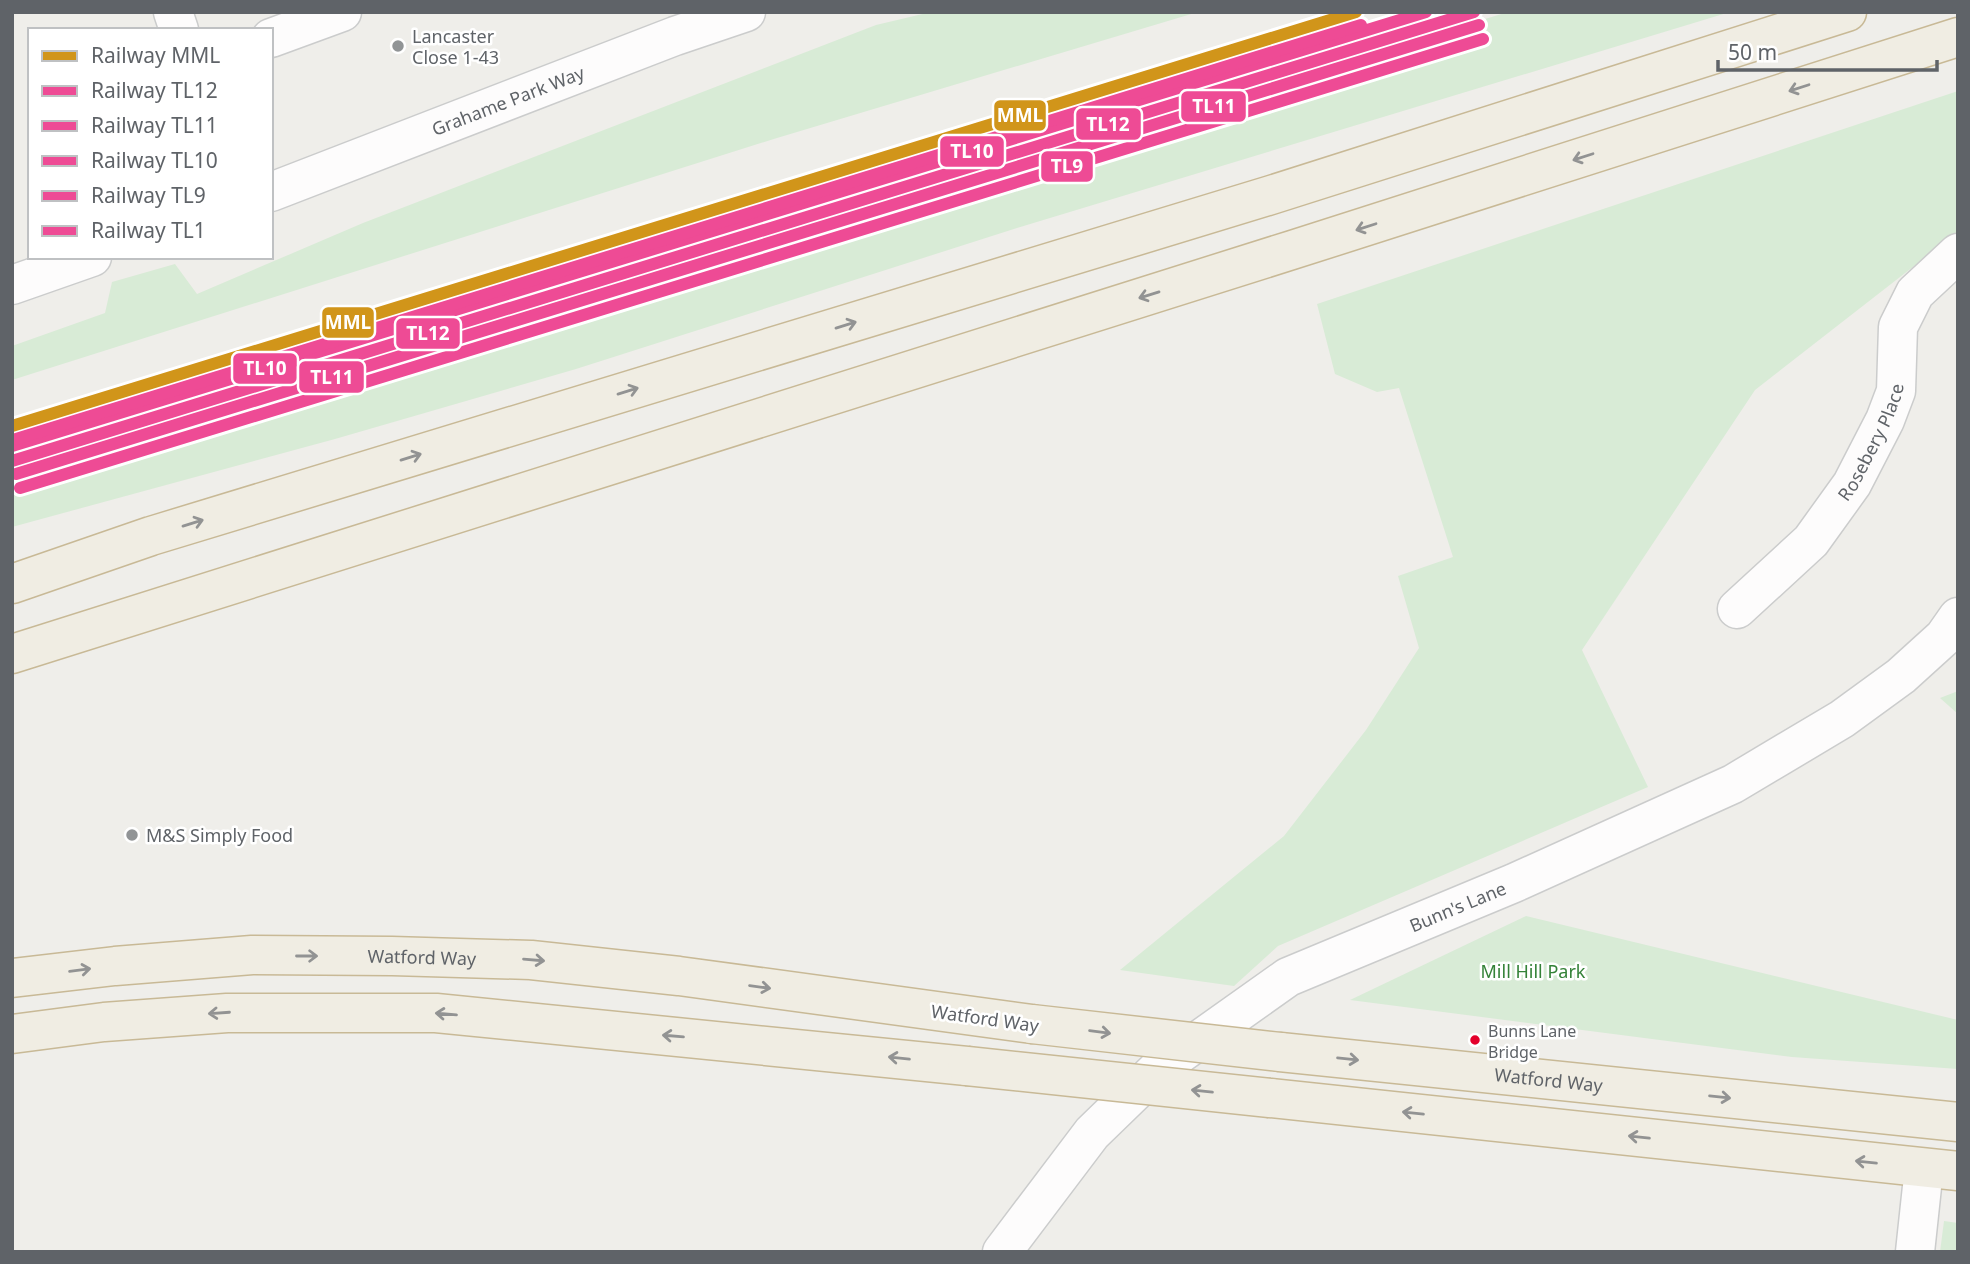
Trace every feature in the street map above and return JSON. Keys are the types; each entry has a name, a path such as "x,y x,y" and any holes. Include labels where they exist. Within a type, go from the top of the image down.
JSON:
{"highway":[{"path":"12,584 151,536 1271,195 1847,12"},
{"path":"12,654 1306,246 1958,37"},
{"path":"12,568 151,536"},
{"name":"Watford Way","path":"12,978 115,966 252,956 531,960 692,978 1032,1024 1958,1122"},
{"path":"12,1034 104,1022 227,1013 436,1013 967,1066 1941,1170"}],"street":[{"path":"273,37 342,12"},
{"name":"Grahame Park Way","path":"273,191 676,36 746,12"},
{"name":"Rosebery Place","path":"1737,609 1811,541 1852,484 1885,420 1896,391 1898,327 1915,293 1958,253"},
{"path":"12,285 86,259"},
{"name":"Bunn's Lane","path":"1002,1252 1092,1133 1157,1070 1288,977 1514,883 1733,783 1842,719 1901,676 1944,637 1958,617"},
{"path":"1914,1252 1941,1170"}],"green space":[{"path":"931,12 1198,12 777,138 12,380 12,346 105,313 112,282 175,264 197,294 363,223 876,25"},
{"path":"1508,12 1730,12 1017,228 576,369 335,439 12,527 12,472"},
{"path":"1958,91 1958,239 1918,263 1755,390 1582,650 1648,787 1278,946 1234,986 1120,970 1284,836 1366,730 1419,648 1398,576 1453,557 1399,388 1377,392 1335,374 1317,304"},
{"path":"1958,691 1958,714 1940,698"},
{"name":"Mill Hill Park","path":"1526,916 1958,1020 1958,1069 1792,1057 1350,1000"},
{"path":"1944,1221 1958,1223 1958,1252 1940,1252"}],"rail line":[{"name":"MML","path":"12,426 1356,12"},
{"name":"TL10","path":"12,446 1426,12"},
{"name":"TL12","path":"12,461 1474,12"},
{"name":"TL1","path":"16,439 1361,25"},
{"name":"TL11","path":"16,474 1479,25"},
{"name":"TL9","path":"20,488 1483,39"}],"place":[{"name":"Lancaster Close 1-43","path":"398,46"},
{"name":"M&S Simply Food","path":"132,835"},
{"name":"Bunns Lane Bridge","path":"1475,1040"}]}
